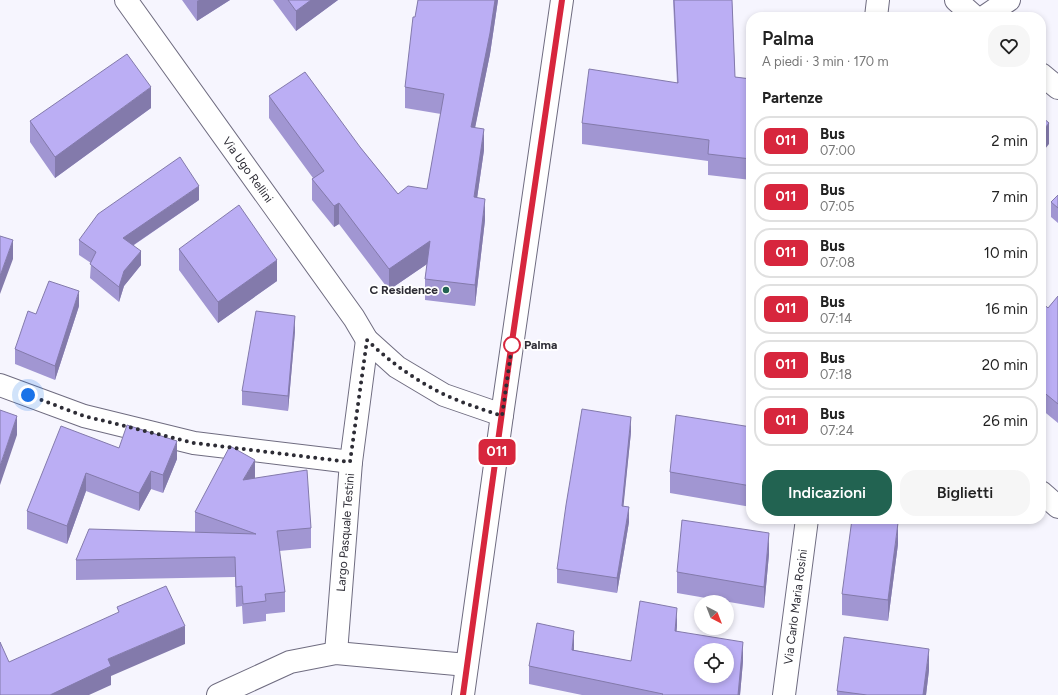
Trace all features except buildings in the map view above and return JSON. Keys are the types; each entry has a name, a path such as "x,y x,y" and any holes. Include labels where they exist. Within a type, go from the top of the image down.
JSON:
{"street":[{"name":"Via Ugo Rellini","path":"126,0 349,312 367,340"},
{"path":"463,695 562,0"},
{"path":"877,12 878,0"},
{"path":"956,0 969,12"},
{"path":"991,12 1009,0"},
{"path":"1046,78 1058,88"},
{"path":"367,340 397,367 422,383 444,395 502,416"},
{"name":"Largo Pasquale Testini","path":"336,653 350,462 367,340"},
{"path":"0,384 84,416 194,443 350,462"},
{"path":"1046,496 1058,507"},
{"name":"Via Carlo Maria Rosini","path":"784,695 806,524"},
{"path":"218,695 290,662 336,653 467,665"}],"bus line":[{"name":"011","path":"463,695 508,369 562,0"}],"place":[{"name":"C Residence","path":"446,290"},
{"name":"Palma","path":"512,345"}],"route":[{"path":"28,395 84,416 194,443 350,462 367,340 397,367 422,383 444,395 502,416 513,338 512,345"}]}
